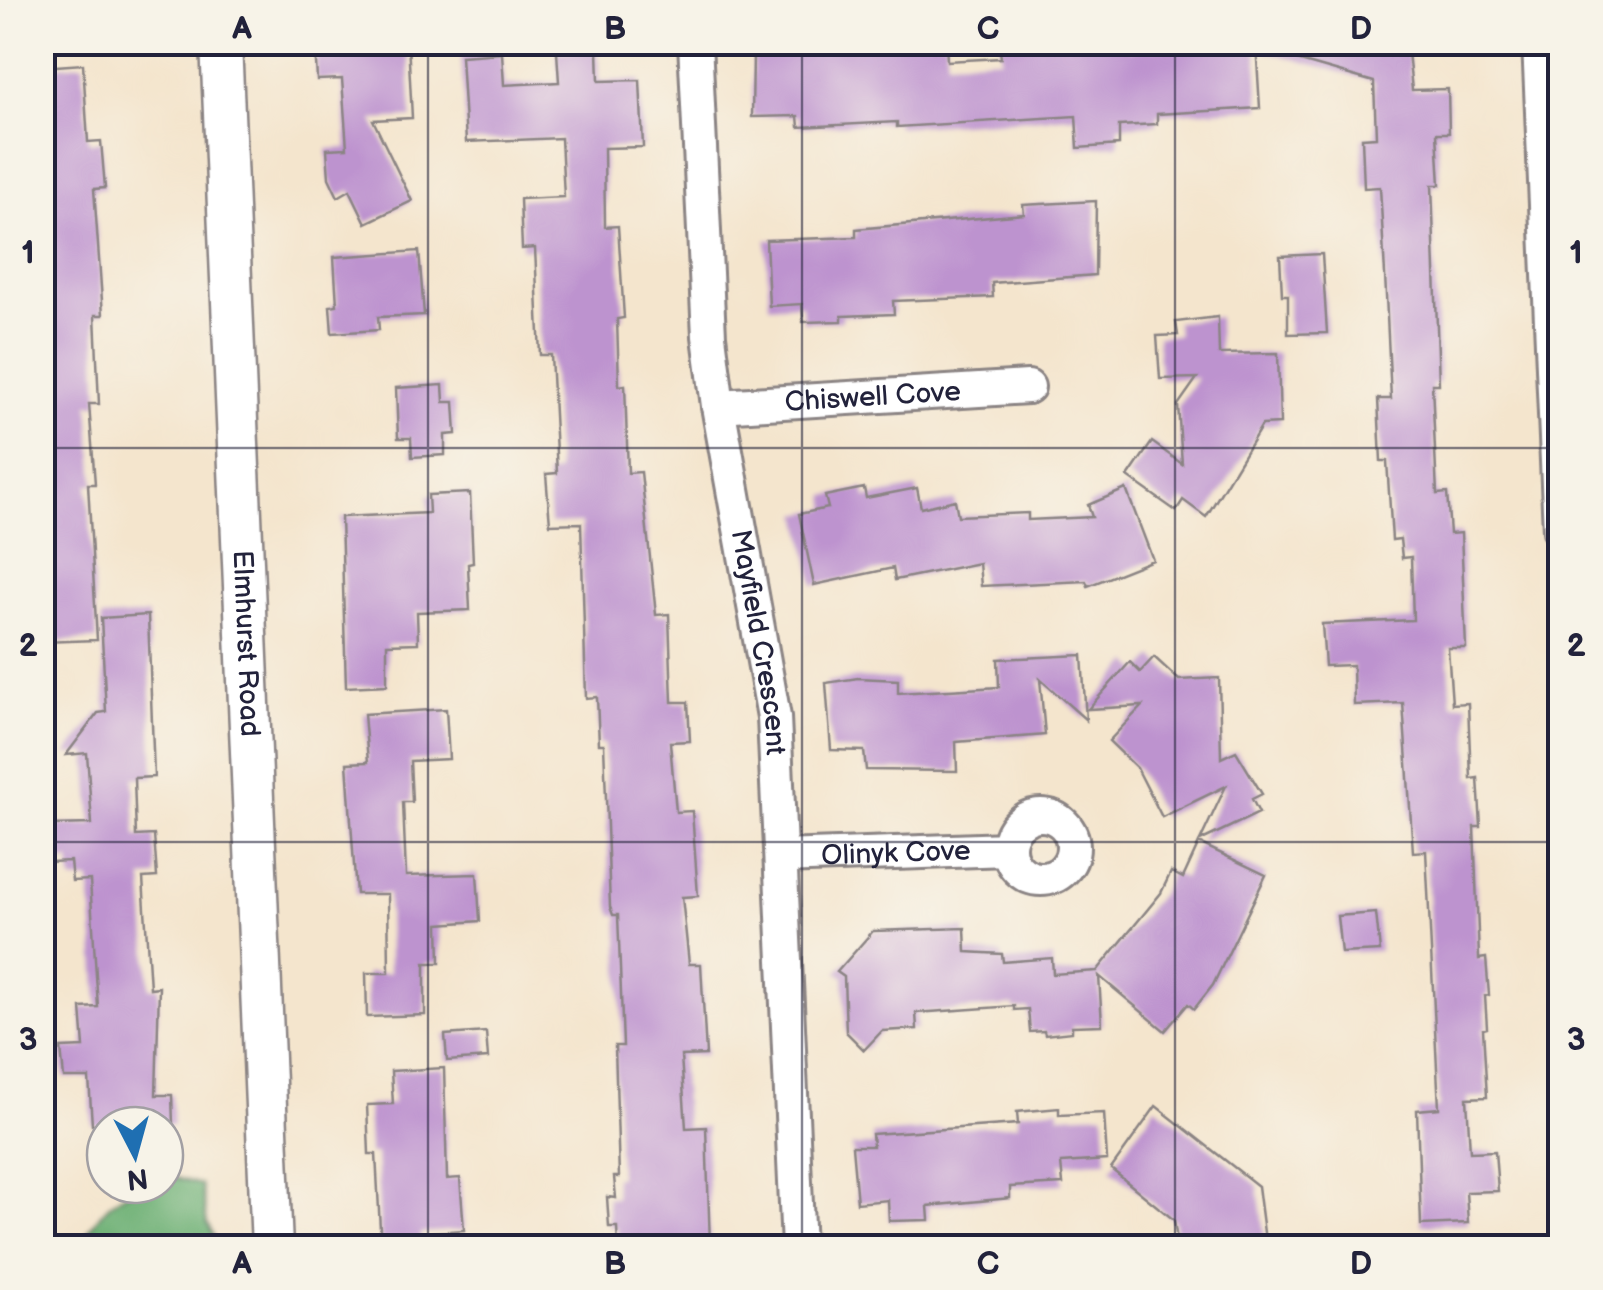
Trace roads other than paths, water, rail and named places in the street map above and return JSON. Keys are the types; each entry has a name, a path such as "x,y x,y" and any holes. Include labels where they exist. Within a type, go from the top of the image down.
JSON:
{"street":[{"name":"Elmhurst Road","path":"221,42 272,1248"},
{"name":"Mayfield Crescent","path":"695,42 710,336 718,406 774,717 798,1248"},
{"path":"1538,42 1558,385 1560,531"},
{"name":"Chiswell Cove","path":"718,406 1028,387"},
{"name":"Olinyk Cove","path":"781,857 1008,849"}]}
